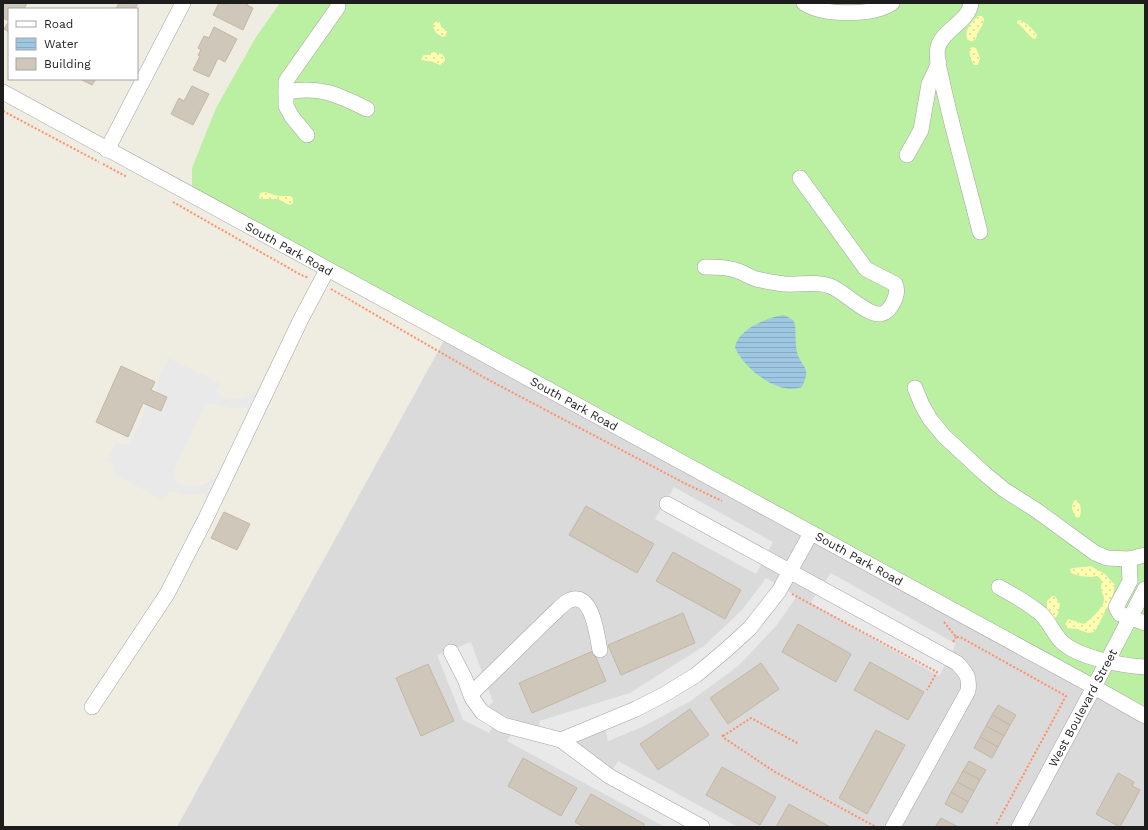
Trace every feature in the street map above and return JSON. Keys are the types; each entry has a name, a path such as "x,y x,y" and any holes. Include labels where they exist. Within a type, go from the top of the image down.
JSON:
{"street":[{"path":"108,150 183,3"},
{"path":"804,3 825,11 849,12 871,11 892,3"},
{"path":"971,3 963,18 944,37 938,46 939,63 952,127 980,232"},
{"path":"306,135 292,117 286,106 286,81 338,7"},
{"path":"907,155 921,130 930,84 939,63"},
{"path":"286,92 314,89 341,96 368,109"},
{"name":"South Park Road","path":"3,92 108,150 323,276 811,533 1145,716"},
{"path":"705,267 730,269 761,280 831,286 841,291 856,303 873,313 880,314 886,311 896,294 897,288 895,284 866,269 800,178"},
{"path":"92,707 167,594 205,520 300,319 323,276"},
{"path":"916,388 922,405 930,419 944,436 985,474 1095,553 1107,558 1129,559 1145,555"},
{"path":"667,504 957,663 966,673 969,681 966,696 893,827"},
{"path":"561,740 636,709 696,676 750,628 780,588 811,533"},
{"path":"1129,559 1130,581 1116,607 1120,614 1145,623"},
{"path":"999,587 1035,608 1042,615 1061,642 1077,652 1129,666 1145,667"},
{"name":"West Boulevard Street","path":"1019,827 1108,661 1145,588"},
{"path":"471,694 553,614 572,600 579,599 589,607 600,650"},
{"path":"451,652 471,694 482,712 503,725 561,740 608,776 702,827"}],"path":[{"path":"3,111 132,180"},
{"path":"173,202 300,275 323,276 485,378 686,484 727,503"},
{"path":"780,588 937,672 927,690"},
{"path":"940,619 956,637 960,637 1066,696 995,827"},
{"path":"953,642 956,637"},
{"path":"799,744 751,718 723,736 775,772 876,827"}],"shaded area":[{"path":"447,335 1145,715 1145,827 177,827"},
{"path":"168,358 220,383 217,393 223,397 237,399 250,395 259,389 249,412 245,407 233,409 212,403 206,406 201,412 175,468 173,477 178,484 195,486 207,483 221,473 208,497 203,494 186,495 172,491 168,493 163,500 113,474 113,465 107,461 117,441 124,445 129,444 147,405 161,411 154,391"},
{"path":"674,487 773,542 756,574 655,519"},
{"path":"831,573 956,644 939,676 810,603"},
{"path":"766,578 797,596 776,626 738,666 689,702 642,727 608,741 604,723 562,740 609,775 618,761 738,827 665,827 507,741 515,728 541,734 539,721 630,693 704,646 742,610"},
{"path":"471,642 493,702 482,712 496,721 489,733 463,720 437,655"}],"green space":[{"path":"280,3 1145,3 1145,718 192,196 192,168 216,108 256,37"}],"sand":[{"path":"978,16 982,16 984,22 976,39 971,42 967,39 967,32 971,23"},
{"path":"1020,20 1034,31 1037,35 1036,38 1032,38 1017,23 1017,21"},
{"path":"437,21 440,22 441,27 447,31 446,36 443,37 435,31 433,24"},
{"path":"970,48 976,48 980,58 978,65 974,65 970,56"},
{"path":"433,52 442,54 445,61 440,65 421,60 424,55 428,55"},
{"path":"265,192 278,196 290,196 293,198 293,203 289,205 278,199 260,199 260,193"},
{"path":"1075,500 1078,501 1080,507 1081,514 1079,518 1075,516 1072,509 1072,504"},
{"path":"1091,566 1105,574 1115,585 1113,595 1097,628 1094,632 1088,633 1077,629 1067,628 1065,625 1068,619 1084,624 1090,620 1102,606 1104,598 1101,590 1101,579 1097,576 1088,577 1077,575 1071,573 1070,569"},
{"path":"1052,596 1055,596 1060,604 1058,614 1054,620 1047,612 1047,601"}],"water":[{"path":"784,315 793,320 795,324 797,352 806,371 805,380 802,387 793,389 783,388 763,379 746,364 735,348 737,341 747,330 769,318"}],"building":[{"path":"3,3 27,3 24,8 8,8 8,20 3,18"},
{"path":"119,3 138,3 136,8 116,8"},
{"path":"219,3 248,3 247,5 253,8 243,30 213,15"},
{"path":"8,23 8,31 4,29"},
{"path":"214,27 237,39 225,62 218,58 209,77 193,70 200,56 198,55 201,50 198,48 204,36 209,38"},
{"path":"82,80 95,80 92,85"},
{"path":"192,86 209,94 193,125 171,114 179,98 184,101"},
{"path":"121,366 155,382 151,390 167,397 161,411 143,403 128,437 96,422"},
{"path":"586,506 654,544 637,573 569,535"},
{"path":"224,512 250,524 237,550 211,538"},
{"path":"673,552 741,590 725,619 656,581"},
{"path":"683,613 695,643 621,675 608,645"},
{"path":"798,624 851,654 836,682 782,652"},
{"path":"593,651 606,681 532,713 519,683"},
{"path":"870,662 924,692 908,720 854,690"},
{"path":"761,663 779,689 728,724 710,698"},
{"path":"428,664 454,721 421,736 396,678"},
{"path":"998,705 1016,715 1010,725 992,715"},
{"path":"690,709 709,735 658,770 640,744"},
{"path":"992,715 1010,725 1004,736 986,726"},
{"path":"986,726 1004,736 998,747 980,737"},
{"path":"876,730 905,745 867,814 839,798"},
{"path":"980,737 998,747 992,758 974,748"},
{"path":"523,758 577,788 561,816 508,786"},
{"path":"969,761 986,770 980,780 963,771"},
{"path":"722,767 776,797 760,825 706,795"},
{"path":"963,771 980,780 974,791 957,782"},
{"path":"1118,773 1134,782 1132,786 1140,790 1120,827 1096,814"},
{"path":"957,782 974,791 968,802 951,792"},
{"path":"951,792 968,802 962,813 945,804"},
{"path":"591,794 644,824 643,827 584,827 575,822"},
{"path":"789,804 830,827 776,827"},
{"path":"941,818 958,827 935,827"}]}
